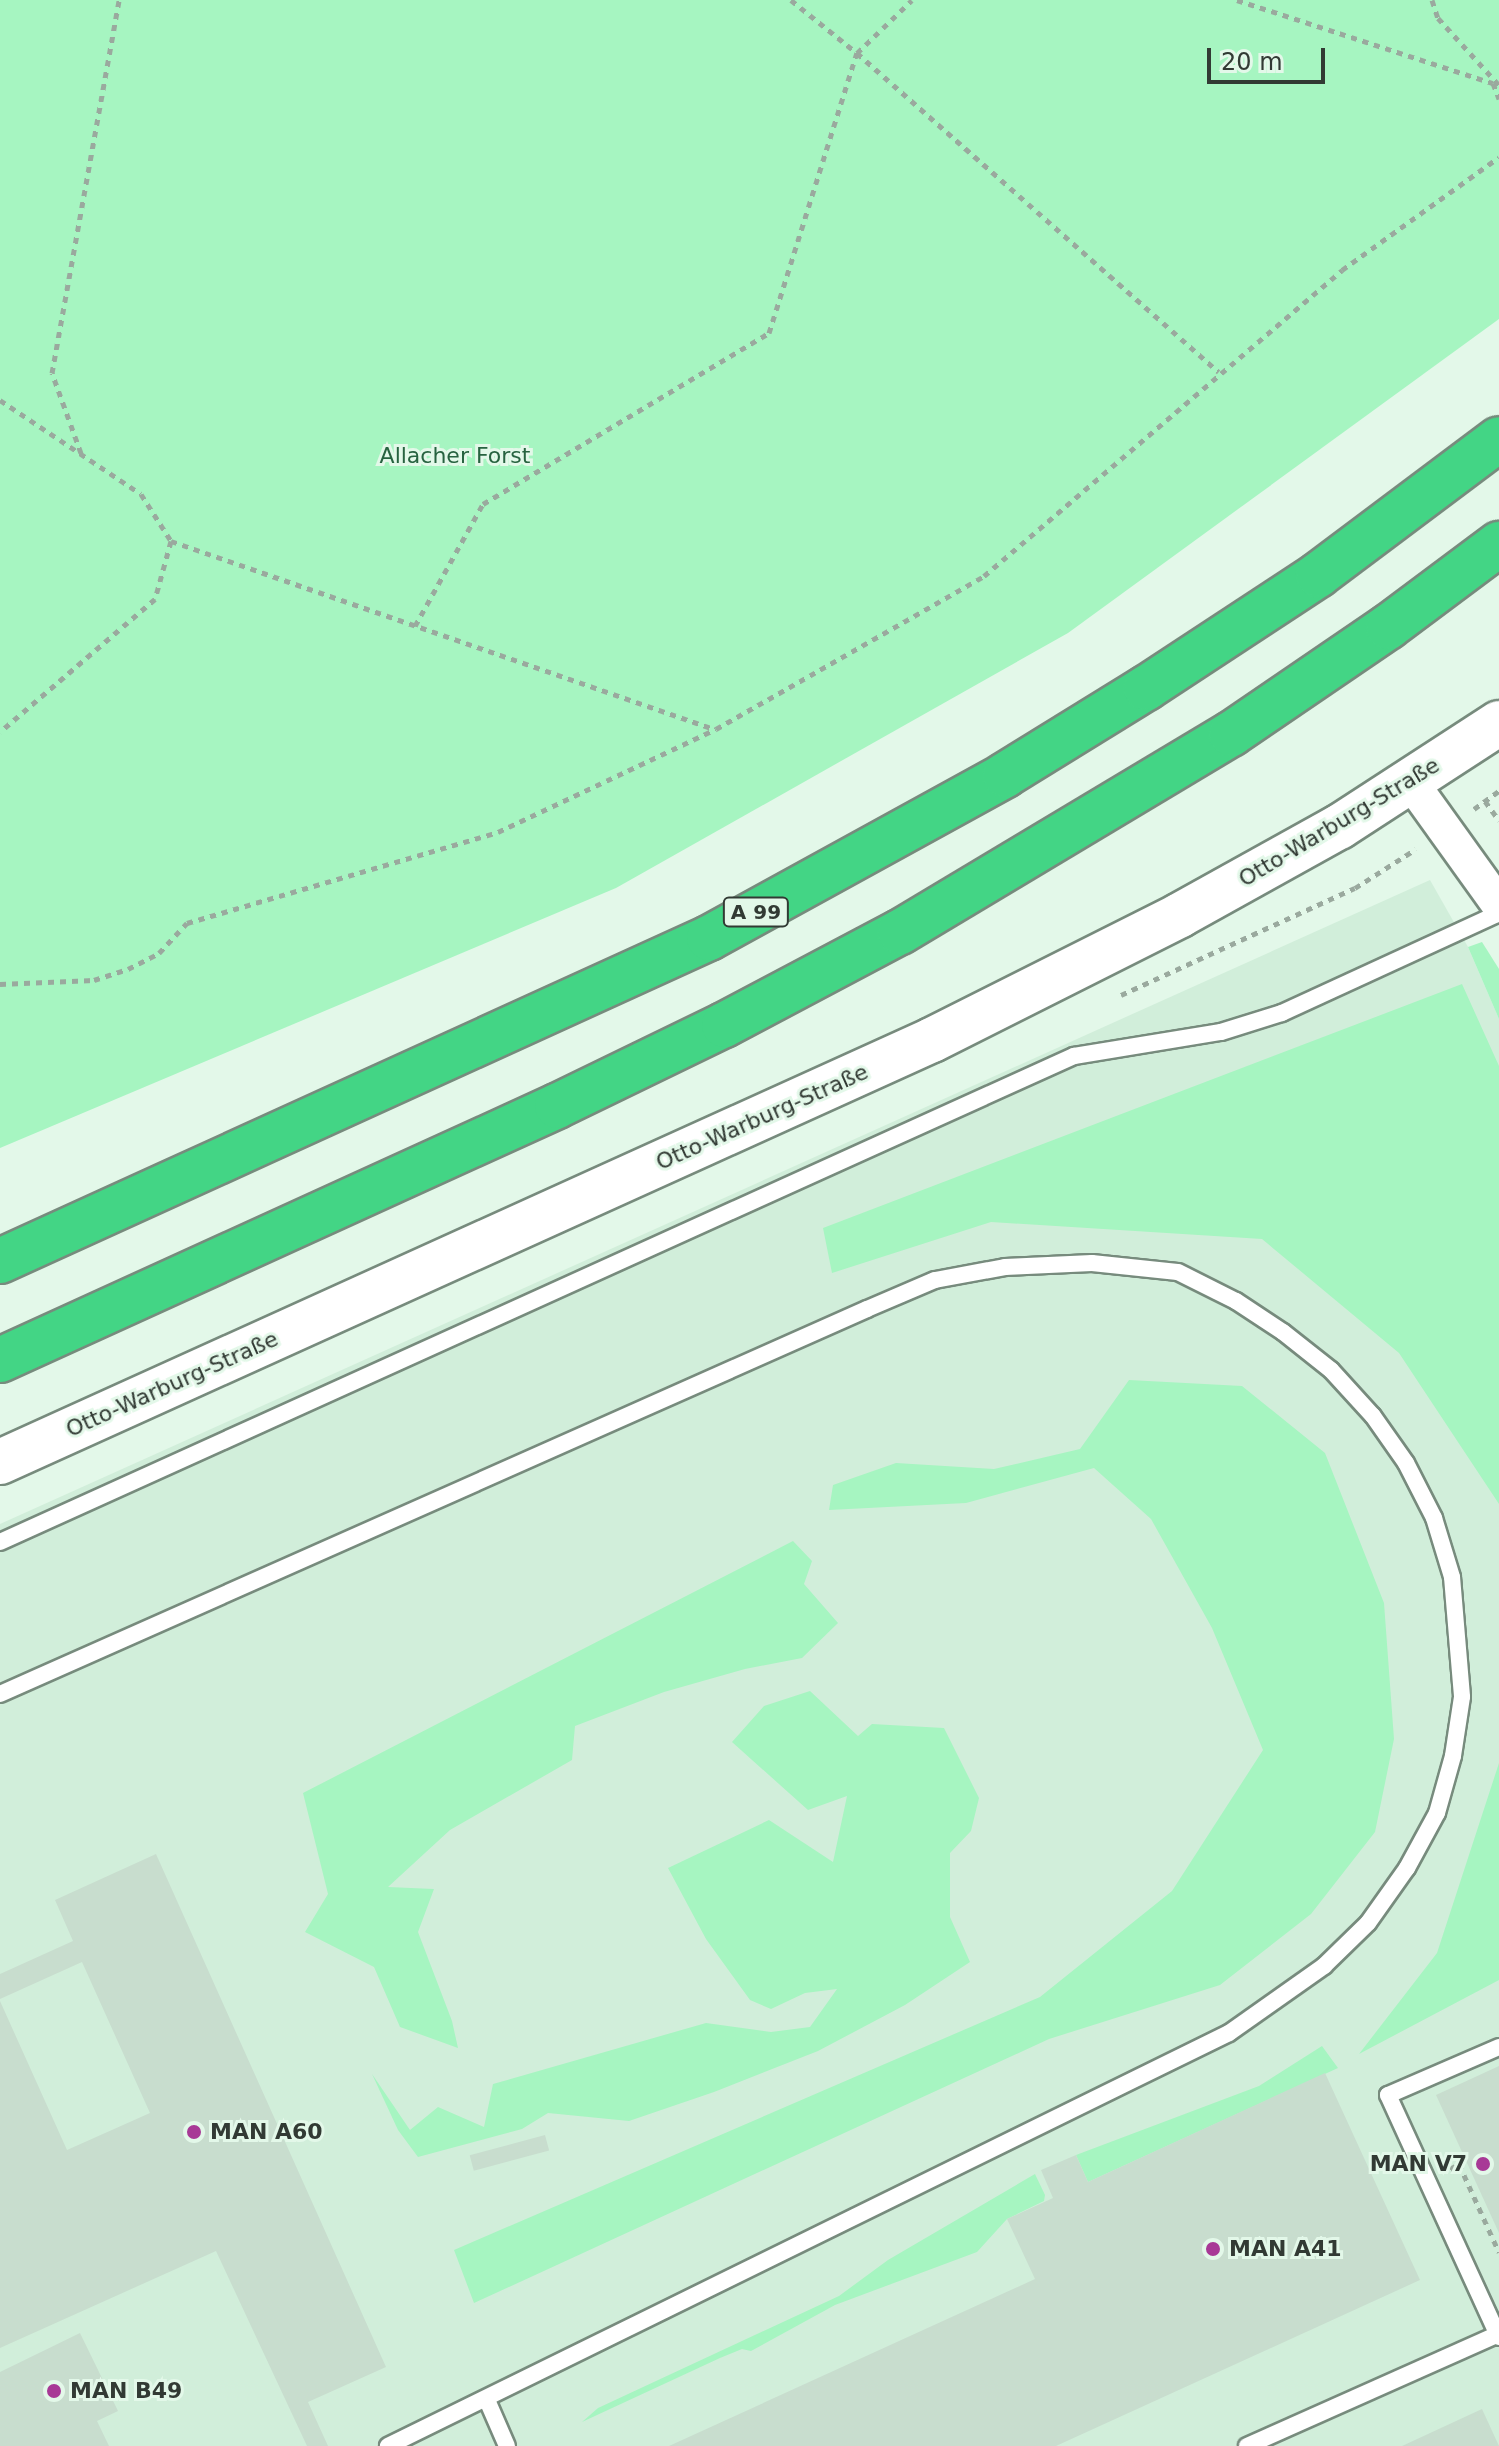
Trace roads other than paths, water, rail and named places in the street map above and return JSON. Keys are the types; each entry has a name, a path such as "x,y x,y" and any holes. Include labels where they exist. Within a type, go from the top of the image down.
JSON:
{"highway":[{"name":"A 99","path":"0,1261 435,1066 736,923 1005,775 1146,688 1318,575 1499,439"},
{"path":"0,1360 582,1095 900,932 1231,734 1388,627 1499,544"}],"main road":[{"name":"Otto-Warburg-Straße","path":"0,1462 932,1040 1180,915 1339,827 1499,723"}],"street":[{"path":"1410,781 1499,905"}],"lane":[{"path":"0,1542 1074,1056 1221,1032 1282,1013 1499,913"},
{"path":"0,1694 894,1297 935,1280 1005,1267 1092,1263 1178,1272 1248,1308 1331,1370 1373,1416 1406,1463 1434,1518 1452,1577 1462,1697 1453,1756 1437,1813 1407,1868 1368,1923 1324,1966 1229,2033 388,2446"},
{"path":"1247,2446 1498,2336 1388,2095 1499,2047"},
{"path":"487,2400 507,2446"}],"place":[{"name":"MAN A60","path":"194,2132"},
{"name":"MAN V7","path":"1483,2164"},
{"name":"MAN A41","path":"1213,2249"},
{"name":"MAN B49","path":"54,2391"}],"park label":[{"name":"Allacher Forst","path":"455,456"}]}
